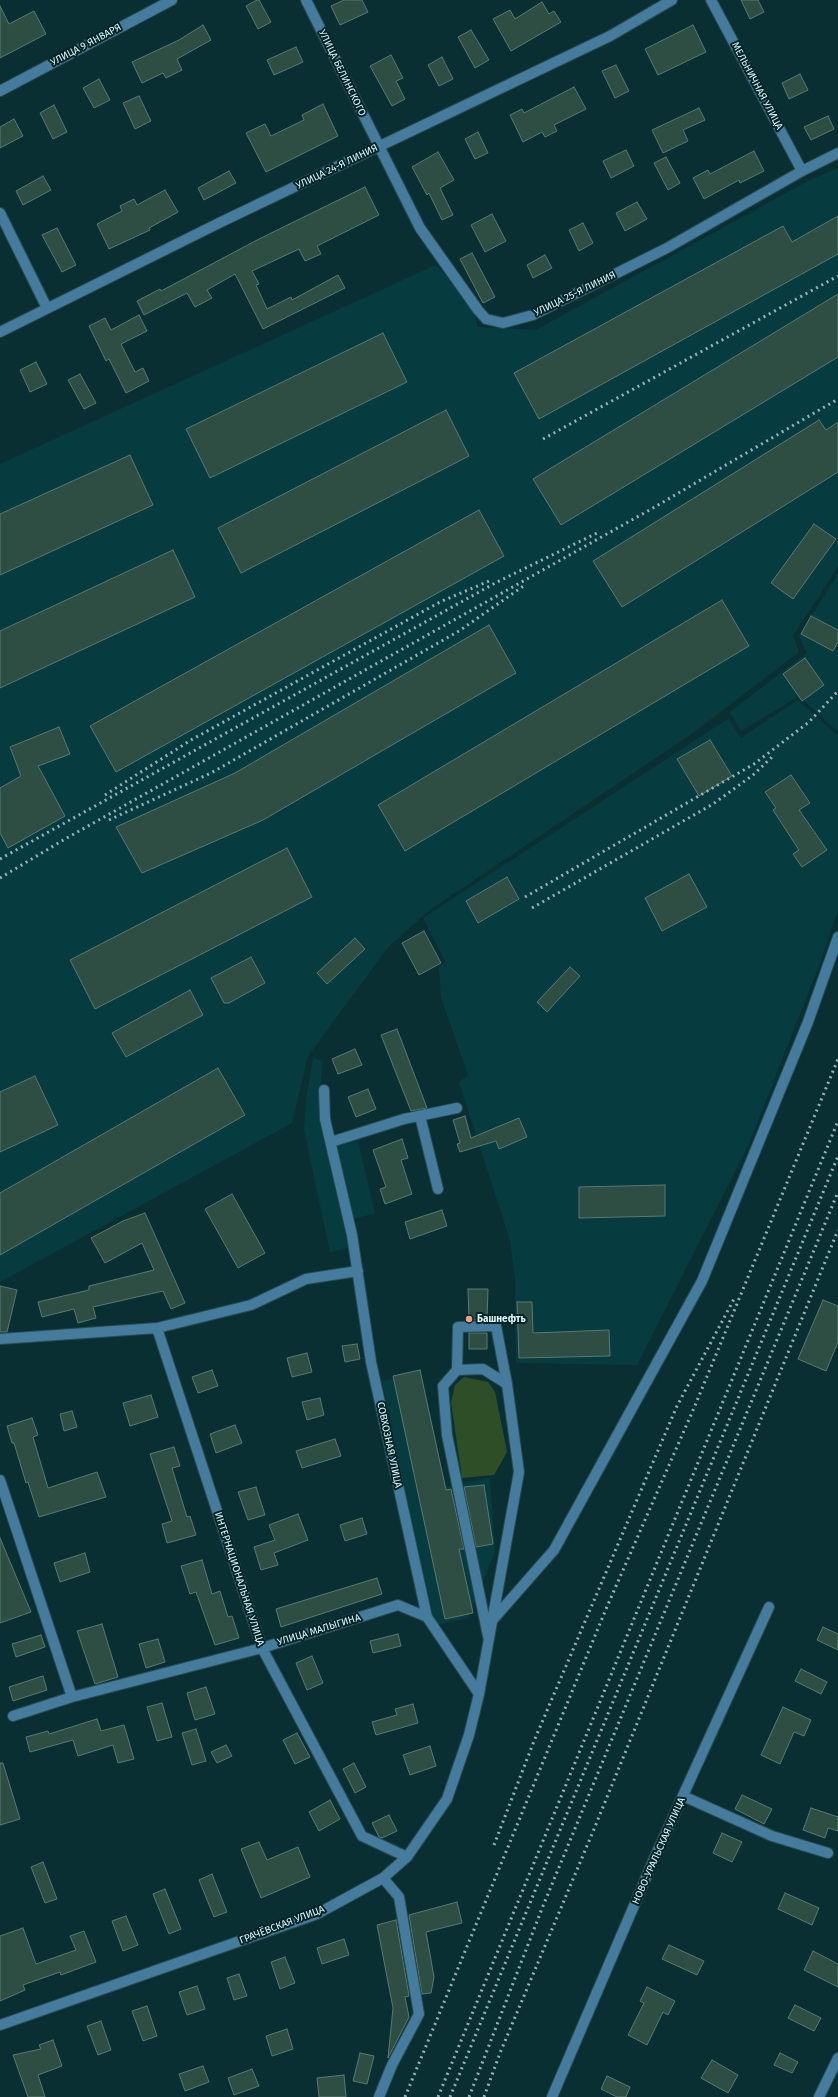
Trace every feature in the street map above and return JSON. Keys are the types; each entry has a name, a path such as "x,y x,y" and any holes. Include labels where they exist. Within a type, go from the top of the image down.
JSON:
{"street":[{"name":"УЛИЦА 9 ЯНВАРЯ","path":"0,91 172,0"},
{"name":"УЛИЦА БЕЛИНСКОГО","path":"306,0 379,147"},
{"name":"УЛИЦА 24-Я ЛИНИЯ","path":"0,332 610,36 672,0"},
{"name":"МЕЛЬНИЧНАЯ УЛИЦА","path":"711,0 802,171"},
{"name":"УЛИЦА 25-Я ЛИНИЯ","path":"379,147 420,228 429,241 486,319 503,323 533,315 667,248 802,171 838,153"},
{"path":"0,213 47,308"},
{"path":"490,1623 554,1550 702,1281 808,1022 838,938"},
{"name":"СОВХОЗНАЯ УЛИЦА","path":"324,1090 325,1119 352,1235 371,1362 427,1617"},
{"path":"331,1142 420,1116 457,1108"},
{"path":"420,1116 438,1189"},
{"path":"0,1339 157,1328 252,1305 306,1279 358,1271"},
{"name":"ГРАЧЁВСКАЯ УЛИЦА","path":"0,2025 316,1914 383,1878 407,1857 446,1798 469,1735 479,1694 490,1623 519,1472 507,1384 496,1326 458,1327 457,1370"},
{"name":"ИНТЕРНАЦИОНАЛЬНАЯ УЛИЦА","path":"157,1328 262,1648 362,1836 407,1857"},
{"path":"488,1636 447,1435 443,1386 457,1370 483,1369 507,1384"},
{"path":"0,1480 72,1697"},
{"name":"УЛИЦА МАЛЫГИНА","path":"13,1716 72,1697 262,1648 398,1605 427,1617"},
{"name":"НОВО-УРАЛЬСКАЯ УЛИЦА","path":"552,2097 683,1796 770,1607"},
{"path":"427,1617 479,1694"},
{"path":"683,1796 772,1836 828,1852"},
{"path":"378,2097 392,2065 419,2014 399,1897 383,1878"},
{"path":"819,2097 838,2058"}],"shaded area":[{"path":"838,168 838,566 793,636 799,652 690,735 431,909 389,946 308,1056 292,1123 0,1282 0,464 436,265 469,300 478,327 536,330 808,181"},
{"path":"838,574 838,732 799,696 741,731 730,712 807,653 799,636"},
{"path":"798,700 838,736 838,910 820,963 749,1144 637,1365 516,1363 515,1280 510,1240 459,1082 468,1075 441,997 439,966 446,963 423,918 728,719 741,738"},
{"path":"313,1058 323,1061 319,1101 325,1149 358,1141 375,1213 343,1222 348,1248 330,1252 304,1130 306,1100"},
{"path":"419,1374 446,1487 490,1478 495,1551 468,1618 435,1625 382,1381"}],"green space":[{"path":"464,1377 488,1382 495,1392 507,1452 494,1475 462,1478 451,1402 455,1385"}],"building":[{"path":"259,0 271,22 258,29 246,6"},
{"path":"344,0 362,0 368,12 340,25 331,6"},
{"path":"741,0 758,0 764,12 750,19"},
{"path":"542,2 549,14 554,11 561,22 511,51 493,19 510,10 515,19"},
{"path":"0,6 9,24 34,11 46,34 0,58"},
{"path":"203,25 211,40 177,59 182,70 166,78 163,73 142,83 132,62 179,40"},
{"path":"693,25 706,52 658,75 645,49"},
{"path":"471,30 489,60 475,68 458,37"},
{"path":"296,47 303,62 274,75 267,60"},
{"path":"391,55 403,78 396,81 405,99 392,106 370,66"},
{"path":"442,57 453,79 439,86 428,65"},
{"path":"616,65 629,91 615,98 602,71"},
{"path":"800,74 808,90 789,99 782,83"},
{"path":"99,79 110,100 94,108 83,88"},
{"path":"574,87 586,109 554,125 557,131 545,137 542,132 523,142 510,115 522,109 524,113"},
{"path":"139,96 151,121 135,129 123,103"},
{"path":"323,104 338,136 266,172 246,133 265,124 271,136 304,120 302,115"},
{"path":"54,105 67,132 53,139 40,113"},
{"path":"699,108 705,120 683,130 688,141 663,153 652,130"},
{"path":"828,116 834,129 811,140 804,127"},
{"path":"14,119 23,136 0,148 0,127"},
{"path":"478,132 488,153 475,159 465,139"},
{"path":"626,150 634,166 611,178 603,161"},
{"path":"754,151 764,171 740,183 739,180 704,199 693,178 708,170 710,174"},
{"path":"438,152 454,180 440,188 453,215 442,220 429,193 427,195 412,167"},
{"path":"666,157 680,183 668,190 654,163"},
{"path":"229,171 236,183 204,200 198,188"},
{"path":"43,176 51,190 23,205 16,191"},
{"path":"365,187 379,215 317,246 321,254 305,261 299,249 252,271 259,284 256,285 267,309 291,297 292,300 338,275 345,288 263,329 235,274 207,290 212,298 195,307 187,293 144,315 137,301 160,289 161,291 259,239"},
{"path":"165,190 178,212 149,228 150,230 109,249 97,224 122,211 120,206 134,199 137,205"},
{"path":"637,202 647,219 625,231 616,213"},
{"path":"492,214 506,241 485,252 471,225"},
{"path":"838,216 838,254 539,419 514,373 783,226 792,242"},
{"path":"583,223 593,243 579,251 569,230"},
{"path":"57,228 76,265 62,272 42,235"},
{"path":"472,253 495,297 483,303 460,259"},
{"path":"545,255 552,268 533,278 527,265"},
{"path":"838,294 838,357 561,525 533,479"},
{"path":"139,315 147,331 121,344 135,372 143,368 149,381 126,393 109,359 106,361 89,326 105,318 111,330"},
{"path":"383,333 407,382 210,478 186,429"},
{"path":"36,362 47,384 30,392 20,370"},
{"path":"80,374 96,403 84,409 68,380"},
{"path":"446,410 469,456 241,573 218,528"},
{"path":"819,420 826,430 838,422 838,472 622,607 593,561"},
{"path":"130,455 153,505 0,575 0,514"},
{"path":"479,510 504,556 116,772 90,726"},
{"path":"814,524 836,539 793,599 771,583"},
{"path":"173,550 195,597 0,688 0,631"},
{"path":"722,600 749,646 405,851 378,805"},
{"path":"811,616 838,630 838,642 833,651 801,634"},
{"path":"489,625 516,673 263,820 142,873 116,827 235,773"},
{"path":"805,658 824,685 802,701 783,674"},
{"path":"59,727 70,754 38,766 65,816 8,848 0,833 0,788 21,776 10,747"},
{"path":"710,740 732,776 699,796 677,759"},
{"path":"791,775 810,803 799,810 827,850 802,867 793,854 799,850 773,810 776,808 765,792"},
{"path":"287,848 312,897 95,1009 70,960"},
{"path":"689,874 707,907 662,931 645,898"},
{"path":"507,877 519,899 478,923 466,901"},
{"path":"424,931 441,963 419,975 402,943"},
{"path":"355,938 365,949 327,984 317,973"},
{"path":"251,957 265,983 229,1003 224,1003 211,978"},
{"path":"570,967 580,976 547,1012 537,1002"},
{"path":"190,990 203,1015 126,1057 112,1033"},
{"path":"397,1029 427,1108 411,1111 381,1035"},
{"path":"355,1049 362,1065 338,1074 332,1059"},
{"path":"218,1068 245,1115 0,1255 0,1193"},
{"path":"35,1076 58,1125 0,1152 0,1092"},
{"path":"368,1089 376,1109 356,1117 348,1097"},
{"path":"465,1116 471,1138 519,1118 527,1137 499,1149 496,1141 460,1152 457,1144 460,1143 453,1120"},
{"path":"402,1139 408,1158 401,1160 412,1194 385,1204 380,1189 386,1187 373,1150"},
{"path":"665,1185 665,1216 579,1218 579,1187"},
{"path":"232,1194 265,1253 238,1268 205,1209"},
{"path":"442,1210 447,1226 410,1239 405,1222"},
{"path":"145,1213 185,1303 171,1309 163,1291 93,1307 96,1318 78,1323 74,1309 42,1317 38,1302 89,1290 89,1286 154,1270 142,1243 105,1263 91,1238 123,1221"},
{"path":"0,1286 17,1290 7,1332 0,1332"},
{"path":"468,1289 488,1289 487,1320 469,1320"},
{"path":"823,1300 838,1306 838,1342 826,1371 798,1359"},
{"path":"517,1302 532,1302 533,1333 609,1330 610,1356 519,1358"},
{"path":"469,1333 487,1333 487,1349 469,1349"},
{"path":"357,1344 360,1359 345,1362 342,1346"},
{"path":"307,1353 312,1372 292,1377 287,1358"},
{"path":"212,1370 218,1386 198,1393 192,1377"},
{"path":"420,1370 446,1490 451,1489 464,1549 459,1549 473,1613 445,1619 393,1376"},
{"path":"151,1395 158,1417 130,1426 123,1403"},
{"path":"320,1398 324,1415 307,1420 302,1402"},
{"path":"72,1411 77,1427 64,1431 60,1414"},
{"path":"32,1418 38,1435 33,1437 48,1488 97,1472 106,1497 39,1517 28,1482 26,1483 14,1443 12,1443 7,1426"},
{"path":"235,1425 242,1443 216,1453 210,1434"},
{"path":"335,1439 341,1456 302,1468 296,1451"},
{"path":"174,1447 180,1466 172,1468 187,1517 190,1516 196,1535 167,1543 162,1524 172,1521 150,1454"},
{"path":"484,1485 493,1544 476,1547 464,1487"},
{"path":"256,1487 265,1515 248,1520 238,1492"},
{"path":"298,1514 308,1540 274,1553 278,1565 261,1570 254,1547 275,1540 269,1525"},
{"path":"362,1518 367,1534 345,1541 340,1525"},
{"path":"0,1538 31,1612 0,1623"},
{"path":"85,1553 90,1572 60,1582 54,1563"},
{"path":"202,1560 212,1594 220,1591 228,1617 232,1616 239,1638 215,1645 196,1592 190,1594 181,1566"},
{"path":"377,1578 382,1594 281,1627 276,1609"},
{"path":"102,1624 118,1677 95,1684 77,1631"},
{"path":"823,1627 838,1634 838,1650 817,1640"},
{"path":"398,1634 401,1646 373,1653 370,1641"},
{"path":"41,1635 45,1647 16,1657 12,1644"},
{"path":"158,1639 165,1662 146,1668 139,1644"},
{"path":"312,1656 323,1683 307,1690 296,1663"},
{"path":"801,1669 827,1682 821,1694 795,1681"},
{"path":"43,1676 47,1690 13,1701 9,1687"},
{"path":"206,1687 215,1714 195,1720 187,1693"},
{"path":"162,1703 172,1737 157,1741 147,1707"},
{"path":"413,1704 418,1723 376,1735 372,1722 397,1715 395,1709"},
{"path":"783,1707 811,1720 804,1736 794,1732 780,1764 761,1755"},
{"path":"97,1719 101,1731 124,1725 134,1759 118,1763 113,1745 78,1756 73,1740 30,1752 26,1737 48,1731 49,1734"},
{"path":"196,1729 206,1761 192,1765 182,1733"},
{"path":"297,1733 310,1757 295,1764 283,1740"},
{"path":"226,1745 232,1756 217,1763 211,1752"},
{"path":"430,1746 436,1766 410,1775 403,1755"},
{"path":"0,1763 3,1763 20,1819 0,1825"},
{"path":"354,1763 366,1787 355,1793 343,1769"},
{"path":"742,1795 772,1809 764,1824 735,1809"},
{"path":"330,1800 340,1819 319,1831 309,1812"},
{"path":"811,1808 838,1817 838,1831 828,1828 825,1838 803,1830"},
{"path":"389,1815 397,1831 382,1838 379,1837 372,1823"},
{"path":"722,1833 742,1842 732,1862 713,1853"},
{"path":"259,1842 267,1860 298,1847 310,1877 261,1898 241,1849"},
{"path":"43,1862 57,1899 45,1903 31,1867"},
{"path":"212,1874 227,1912 214,1917 199,1880"},
{"path":"165,1889 181,1929 169,1934 153,1894"},
{"path":"785,1893 819,1908 812,1925 778,1909"},
{"path":"457,1902 462,1923 426,1932 434,1977 431,1993 422,1994 409,1915"},
{"path":"126,1916 138,1945 123,1951 112,1921"},
{"path":"396,1920 409,1996 405,1997 409,2017 388,2058 393,2008 377,1925"},
{"path":"23,1928 36,1964 76,1950 70,1936 84,1931 96,1962 61,1975 60,1972 23,1985 25,1990 0,2001 0,1936"},
{"path":"344,1939 349,1955 322,1964 317,1948"},
{"path":"669,1945 704,1961 697,1975 662,1959"},
{"path":"813,1951 838,1964 838,1987 804,1970"},
{"path":"285,1957 295,1983 280,1989 271,1962"},
{"path":"239,1974 247,1996 234,2000 227,1978"},
{"path":"197,1986 205,2009 187,2015 179,1992"},
{"path":"647,1987 675,2001 668,2015 663,2012 647,2045 628,2035 644,2003 640,2001"},
{"path":"795,2005 821,2018 814,2031 788,2018"},
{"path":"147,2006 157,2036 143,2041 132,2011"},
{"path":"101,2021 111,2050 98,2055 87,2026"},
{"path":"287,2029 293,2049 272,2056 266,2036"},
{"path":"53,2040 62,2066 38,2075 45,2097 28,2097 13,2055 41,2049 39,2045"},
{"path":"360,2053 374,2056 367,2084 353,2081"},
{"path":"780,2053 798,2062 792,2073 774,2065"},
{"path":"712,2060 738,2075 728,2093 701,2078"},
{"path":"203,2066 209,2082 185,2091 179,2074"},
{"path":"252,2069 259,2086 234,2095 228,2078"},
{"path":"344,2075 346,2097 319,2097 317,2078"},
{"path":"607,2076 630,2087 626,2097 617,2097 601,2089"}],"railway":[{"path":"543,439 838,276"},
{"path":"0,878 65,839 653,508 838,399"},
{"path":"0,859 497,582 597,533"},
{"path":"105,795 191,740 440,602 489,581"},
{"path":"109,820 211,773 459,631 525,585"},
{"path":"525,897 754,764 809,722 838,691"},
{"path":"532,908 713,804 753,775 772,757"},
{"path":"405,2097 606,1609 694,1408 838,1059"},
{"path":"438,2097 838,1121"},
{"path":"450,2097 838,1156"},
{"path":"469,2097 543,1906 838,1192"},
{"path":"484,2097 500,2053 592,1834 838,1230"},
{"path":"494,1845 534,1741 677,1406 734,1299"}],"place":[{"name":"Башнефть","path":"469,1319"}]}
